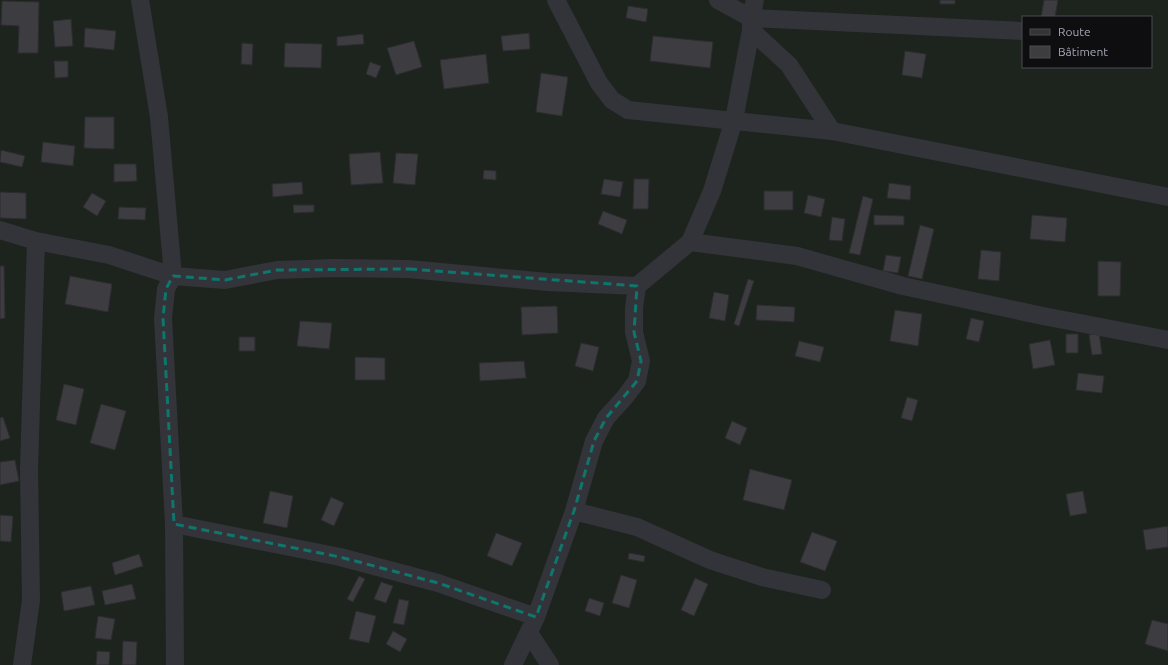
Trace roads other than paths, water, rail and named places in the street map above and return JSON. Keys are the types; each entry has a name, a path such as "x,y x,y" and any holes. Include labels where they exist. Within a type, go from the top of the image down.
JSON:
{"street":[{"path":"140,0 159,117 173,276 166,289 163,318 165,383 174,524 175,665"},
{"path":"556,0 599,83 612,100 628,110 832,130 1168,197"},
{"path":"718,0 751,24 789,65 832,130"},
{"path":"0,230 36,241 109,255 173,276 225,280 277,270 334,268 401,269 548,282 637,286 690,242 712,191 734,120 756,0"},
{"path":"751,24 1022,31"},
{"path":"22,665 32,600 29,469 36,241"},
{"path":"690,242 797,256 903,286 1043,316 1168,340"},
{"path":"513,665 532,625 574,511 594,441 606,418 637,381 642,361 634,332 634,308 637,286"},
{"path":"574,511 637,527 710,560 762,577 822,590"},
{"path":"174,524 355,561 438,583 532,625 550,665"}]}
